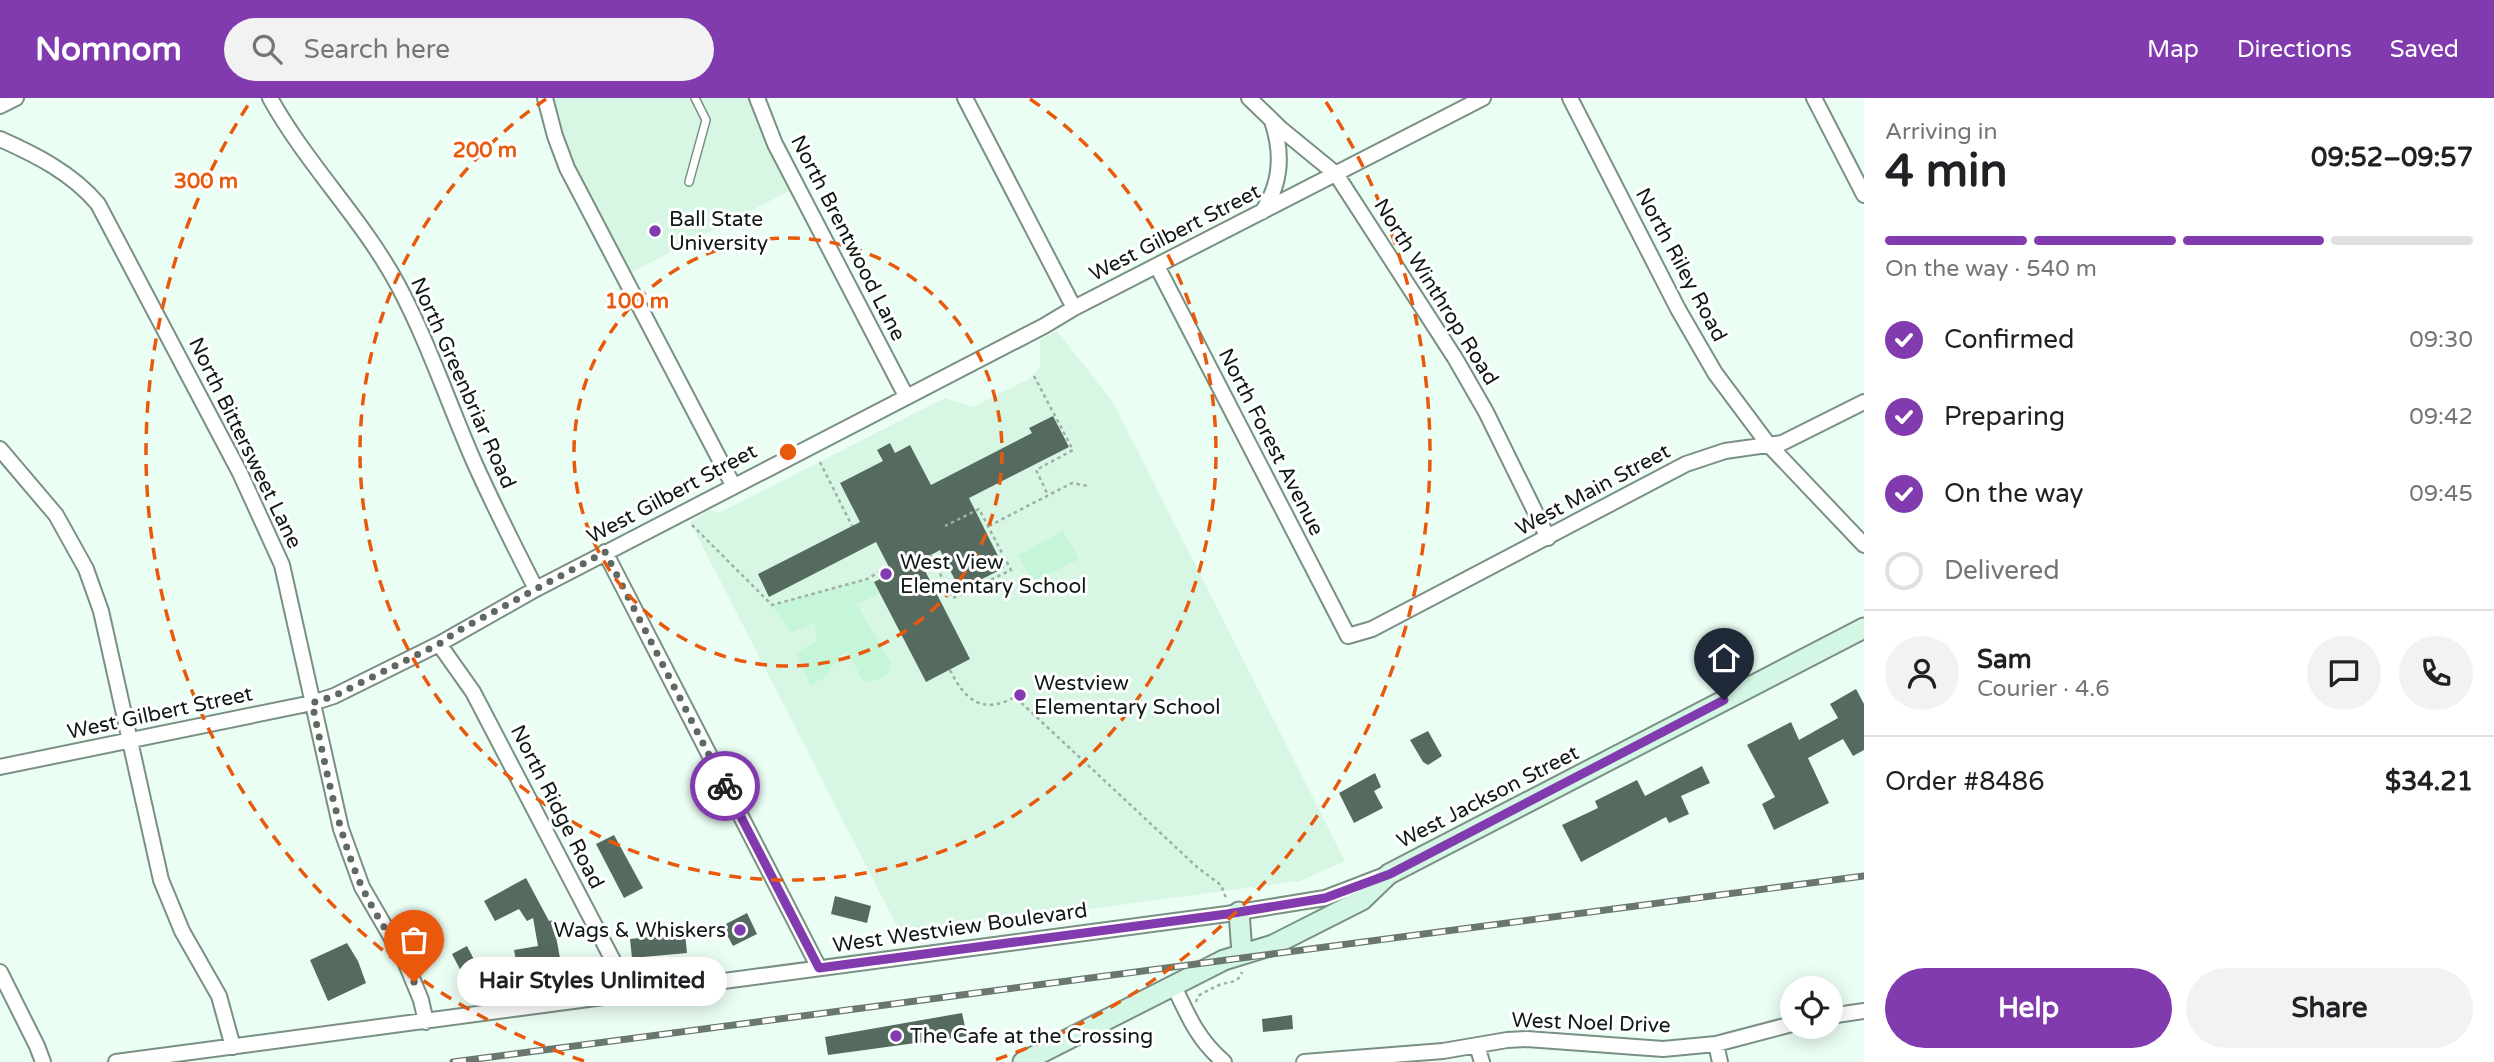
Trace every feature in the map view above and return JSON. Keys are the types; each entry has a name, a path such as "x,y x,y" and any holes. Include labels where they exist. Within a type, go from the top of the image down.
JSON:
{"main road":[{"name":"West Jackson Street","path":"1023,1062 1174,986 1273,945 1362,900 1390,874 1864,628"},
{"path":"1232,905 1241,959"}],"street":[{"path":"0,106 16,98"},
{"name":"North Greenbriar Road","path":"270,98 295,137 345,204 399,287 433,360 474,463 536,589"},
{"path":"545,98 567,168 733,485"},
{"name":"North Brentwood Lane","path":"757,98 775,144 906,396"},
{"path":"965,98 1074,308"},
{"name":"North Winthrop Road","path":"1249,98 1336,174 1455,358 1486,412 1548,538"},
{"name":"West Gilbert Street","path":"0,767 312,703 334,696 439,644 536,589 733,485 1483,98"},
{"name":"North Riley Road","path":"1570,98 1703,351 1735,403 1768,444 1864,545"},
{"path":"1814,98 1864,195"},
{"path":"1262,212 1276,184 1280,164 1277,137 1271,120"},
{"name":"North Bittersweet Lane","path":"0,139 26,150 81,186 105,214 240,473 282,565 341,829 354,869 375,913 405,961 421,1000 426,1021"},
{"name":"North Forest Avenue","path":"1157,266 1348,636"},
{"name":"West Main Street","path":"1348,636 1372,629 1695,460 1725,451 1790,440 1864,402"},
{"path":"0,449 56,514 86,569 101,611 162,880 183,930 219,996 233,1046"},
{"path":"605,552 819,968"},
{"name":"North Ridge Road","path":"439,644 473,692 629,993"},
{"name":"West Westview Boulevard","path":"116,1062 819,968 1232,905 1325,898 1390,874"},
{"path":"0,972 43,1062"},
{"path":"1174,986 1200,1039 1224,1062"},
{"path":"1843,1014 1864,1011"},
{"name":"West Noel Drive","path":"1304,1062 1443,1051 1527,1038 1662,1049 1716,1044 1780,1027"},
{"path":"1716,1044 1720,1062"},
{"path":"1477,1045 1482,1062"}],"lane":[{"path":"690,182 706,120 695,98"}],"path":[{"path":"1034,376 1073,450 1036,470 1048,495"},
{"path":"820,462 852,526"},
{"path":"989,526 1072,483 1087,486"},
{"path":"930,555 953,598 1011,570 979,509 944,526"},
{"path":"690,522 772,605 867,579 888,567"},
{"path":"950,670 966,696 981,705 1002,704 1015,697 1198,868 1221,886 1232,905"},
{"path":"1196,1007 1198,996 1238,979 1242,974 1241,959"}],"shaded area":[{"name":"Ball State University","path":"545,98 757,98 797,187 624,276 567,168"},
{"name":"Westview Elementary School","path":"1057,331 1113,402 1345,861 1300,881 901,934 690,522 710,510 719,513 945,398 973,407 1029,379 1040,367 1040,340"},
{"path":"1063,531 1079,559 1033,582 1018,555"},
{"path":"867,579 874,582 880,593 857,604 891,664 887,675 871,682 863,681 848,652 839,656 826,677 811,685 796,653 816,641 815,623 790,633 772,605"}],"building":[{"path":"1053,416 1069,447 969,498 1004,568 960,590 940,550 920,561 970,659 926,682 874,582 892,573 876,542 769,597 758,574 860,522 840,483 883,461 877,450 890,443 895,453 910,445 931,485 1032,433 1029,428"},
{"path":"1856,689 1864,704 1864,750 1853,756 1843,739 1808,758 1829,803 1774,830 1762,804 1775,797 1747,745 1791,722 1799,740 1838,718 1830,704"},
{"path":"1428,731 1442,756 1428,765 1423,762 1410,740"},
{"path":"1702,766 1710,783 1681,796 1689,814 1669,823 1666,817 1581,862 1562,825 1598,808 1595,801 1637,780 1645,796"},
{"path":"1375,773 1381,787 1374,791 1383,808 1354,823 1339,793"},
{"path":"614,835 643,888 624,898 596,844"},
{"path":"526,878 549,921 553,920 562,969 519,976 514,950 538,946 533,918 527,921 519,909 495,921 484,901"},
{"path":"835,896 871,906 867,923 831,914"},
{"name":"Wags & Whiskers","path":"747,913 757,934 733,946 722,926"},
{"path":"685,933 687,953 632,958 630,939"},
{"path":"347,943 358,961 366,983 328,1001 310,960"},
{"path":"467,946 480,971 465,979 452,954"},
{"path":"962,1013 967,1036 828,1055 825,1037"},
{"path":"1292,1015 1293,1029 1263,1032 1262,1019"}],"railway":[{"path":"453,1062 1864,876"}],"way so far":[{"path":"414,982 354,869 335,806 312,703 334,696 439,644 456,632 605,552 725,786"}],"place":[{"name":"Ball State University","path":"655,231"},
{"name":"West View Elementary School","path":"886,574"},
{"name":"Westview Elementary School","path":"1020,695"},
{"name":"Wags & Whiskers","path":"740,930"},
{"name":"Hair Styles Unlimited","path":"414,982"},
{"name":"The Cafe at the Crossing","path":"896,1036"}],"route":[{"path":"725,786 819,968 1227,914 1325,898 1390,874 1724,700"}]}
